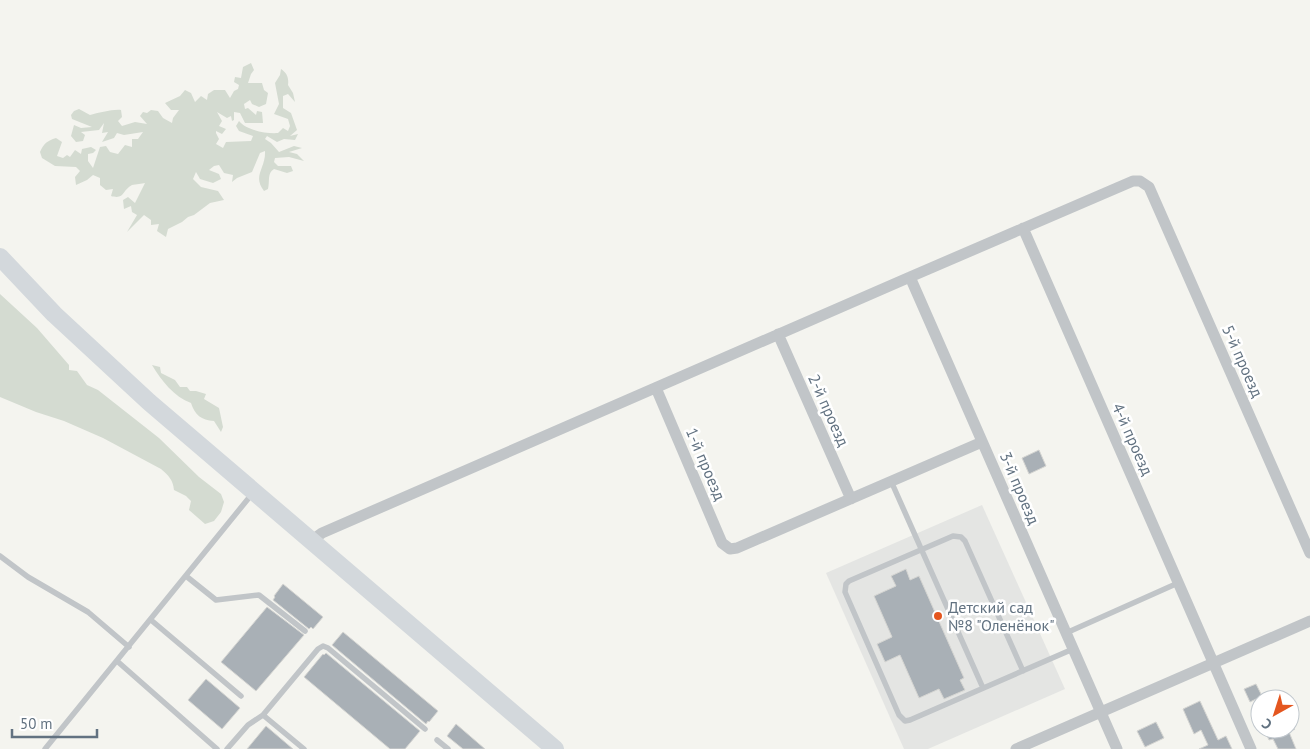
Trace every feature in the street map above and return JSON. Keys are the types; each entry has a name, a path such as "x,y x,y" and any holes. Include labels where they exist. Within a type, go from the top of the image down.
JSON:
{"main road":[{"path":"0,257 96,356 555,749"}],"street":[{"name":"5-й проезд","path":"1023,228 1134,181 1140,181 1149,187 1310,553"},
{"path":"311,540 322,533 1023,228"},
{"name":"4-й проезд","path":"1023,228 1251,749"},
{"name":"3-й проезд","path":"910,276 1117,749"},
{"name":"2-й проезд","path":"778,334 851,499"},
{"name":"1-й проезд","path":"656,388 722,543 730,549 737,548 851,499"},
{"path":"851,499 982,442"},
{"path":"1016,749 1030,746 1100,712 1310,621"}],"lane":[{"path":"891,481 983,688"},
{"path":"45,749 254,492"},
{"path":"1023,671 965,541 961,537 953,536 849,581 846,584 845,592 899,715 905,721 910,720 1023,671 1073,649"},
{"path":"0,556 28,576 88,612 129,647"},
{"path":"186,576 216,600 259,595 305,631"},
{"path":"1066,633 1178,582"},
{"path":"151,620 241,696"},
{"path":"227,749 248,725 263,715 318,649 323,646 328,648 425,729"},
{"path":"117,661 217,749"},
{"path":"263,715 304,749"},
{"path":"437,740 448,749"}],"shaded area":[{"path":"251,63 254,70 248,83 262,83 264,90 268,93 266,104 259,107 252,104 250,100 244,104 245,109 248,108 256,115 257,111 262,112 263,123 245,123 240,113 234,112 234,120 232,121 231,116 227,118 217,112 222,121 219,126 226,129 222,134 216,131 219,139 216,144 223,148 226,142 251,141 253,136 239,131 236,126 239,121 246,127 262,132 278,133 283,128 288,131 290,126 288,119 274,114 279,104 275,83 281,69 287,76 288,85 293,93 295,102 288,94 283,96 283,108 291,113 297,130 290,136 298,134 295,140 284,139 277,142 267,136 265,139 279,152 294,146 302,148 289,152 297,154 304,161 289,157 275,158 274,162 278,166 291,166 293,171 287,173 274,169 270,175 268,189 264,191 259,181 259,176 264,162 265,151 260,153 252,172 232,182 233,175 224,173 219,165 209,170 219,174 221,179 213,183 200,179 196,172 193,179 201,187 218,191 224,200 210,203 194,215 168,229 166,237 157,231 159,224 151,225 151,220 144,215 127,232 137,215 132,212 131,206 124,209 123,200 128,197 135,203 145,183 132,185 119,197 111,196 113,189 106,190 100,185 100,178 93,175 76,185 75,177 80,171 76,167 55,166 42,158 40,152 43,146 48,141 56,138 62,142 57,156 63,158 67,155 70,157 75,150 81,154 82,149 91,147 96,150 88,154 88,161 93,168 100,147 106,146 110,152 118,154 125,145 132,147 132,139 138,139 143,132 124,135 117,133 114,138 102,142 108,132 102,133 104,123 99,130 81,132 85,135 83,141 76,142 71,136 74,125 81,128 92,127 72,119 71,115 74,111 79,109 90,115 121,110 122,117 118,121 122,126 135,122 147,124 140,116 143,112 147,113 151,110 158,111 163,118 172,123 179,110 171,110 165,103 180,96 185,90 191,93 195,102 201,96 207,100 208,94 214,90 225,90 230,98 239,85 234,82 235,77 241,78 243,67"},
{"path":"0,294 37,328 69,365 69,370 77,371 87,385 98,390 159,438 199,477 221,494 224,502 221,512 214,521 205,524 189,510 191,501 174,490 170,478 161,469 103,438 0,397"},
{"path":"152,365 160,367 161,373 175,380 180,387 187,387 190,391 206,394 204,399 219,408 223,427 221,432 214,421 199,416 194,411 191,403 179,397 164,382"},
{"name":"Детский сад №8 \"Оленёнок\"","path":"982,505 1065,689 928,749 904,749 826,573"}],"building":[{"path":"1039,450 1046,466 1029,474 1022,458"},
{"path":"906,569 910,580 919,576 964,678 960,680 965,690 944,699 939,689 919,698 900,655 885,662 877,644 892,637 874,596 896,586 891,576"},
{"path":"283,584 323,617 313,629 311,627 309,629 273,600"},
{"path":"267,607 304,635 256,691 221,662"},
{"path":"343,632 438,711 429,722 426,724 332,645"},
{"path":"326,653 420,731 405,749 390,749 304,677 323,654"},
{"path":"206,679 240,708 222,729 188,700"},
{"path":"1256,684 1258,689 1250,689 1250,702 1244,689"},
{"path":"1200,701 1218,740 1226,736 1232,749 1199,749 1208,745 1201,730 1194,734 1183,709"},
{"path":"1156,722 1164,738 1145,747 1137,731"},
{"path":"456,724 485,749 463,749 447,736"},
{"path":"266,726 293,749 247,749"},
{"path":"1273,739 1292,739 1296,749 1278,749"}],"place":[{"name":"Детский сад №8 \"Оленёнок\"","path":"938,616"}]}
